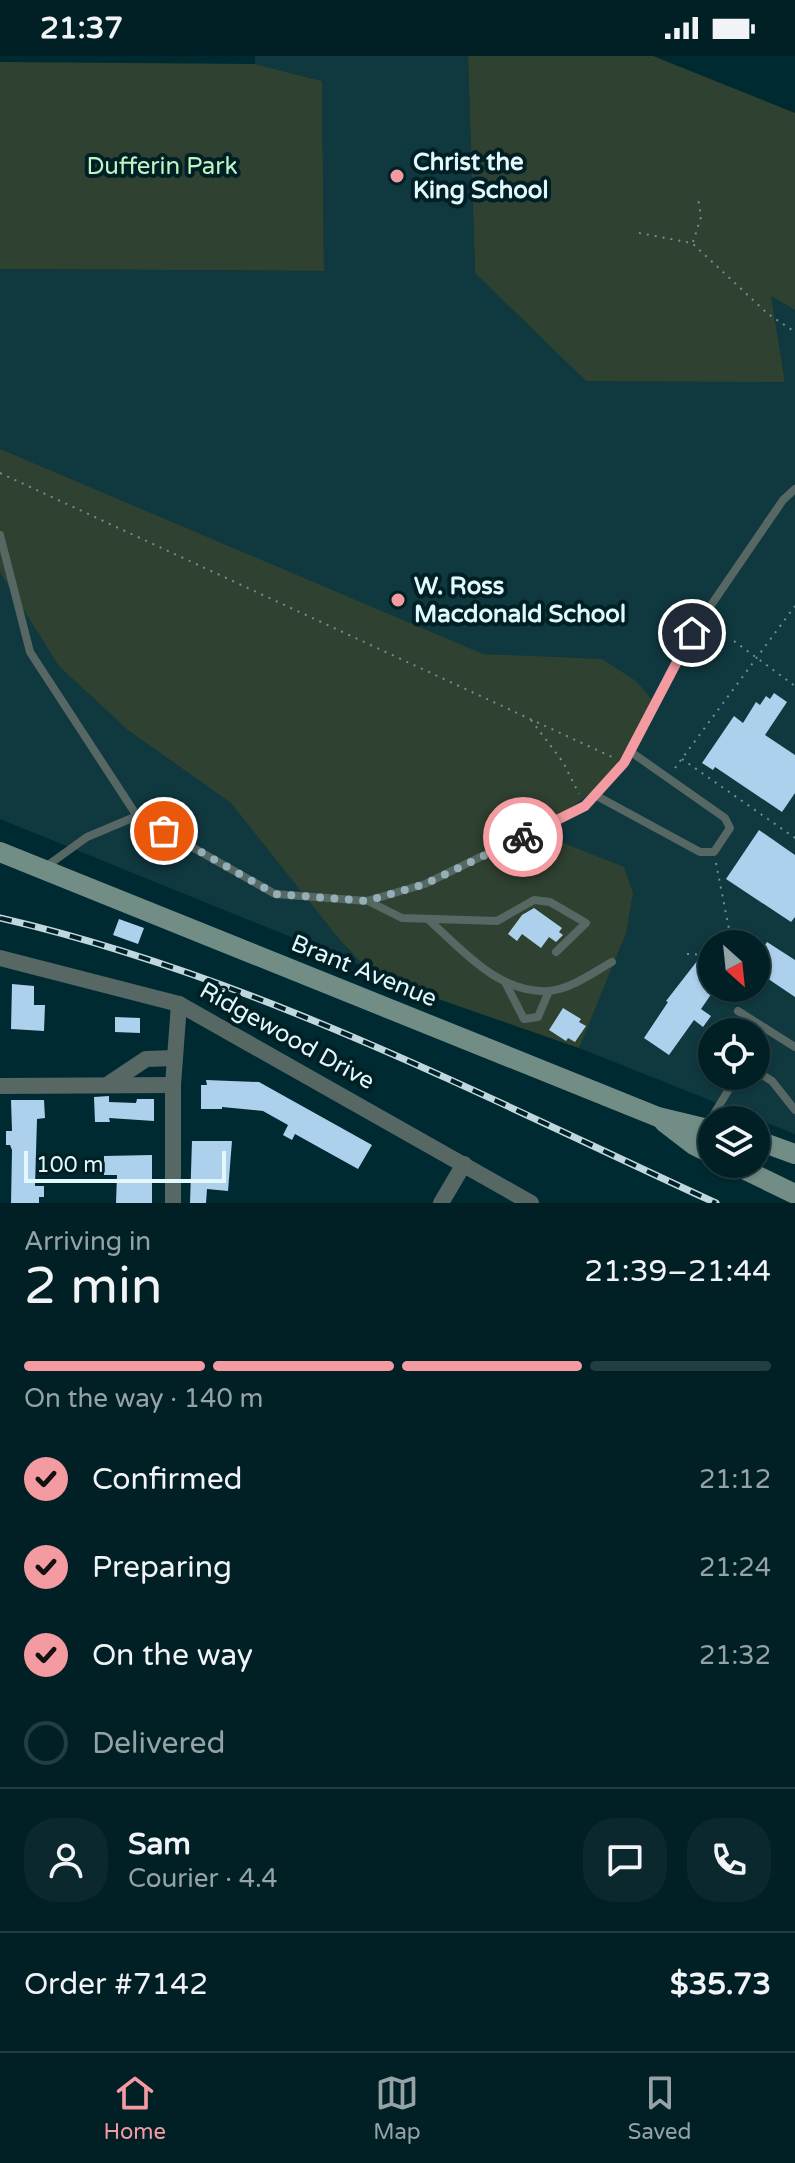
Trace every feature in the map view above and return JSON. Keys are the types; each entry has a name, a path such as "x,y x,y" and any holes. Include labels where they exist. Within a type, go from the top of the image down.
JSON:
{"main road":[{"name":"Brant Avenue","path":"0,852 658,1117 698,1126"},
{"path":"658,1117 698,1147"},
{"path":"770,1145 795,1154"},
{"path":"762,1178 795,1194"}],"street":[{"name":"Ridgewood Drive","path":"0,958 179,1004 531,1203"},
{"path":"173,1203 173,1085 179,1004"},
{"path":"109,1084 146,1059 175,1058"},
{"path":"0,1086 173,1085"},
{"path":"441,1203 464,1164"}],"lane":[{"path":"0,535 30,652 137,816 275,894 367,901 425,884 585,806 624,763 692,633 783,500 795,489"},
{"path":"595,795 700,852 714,852 730,828 725,818 631,752"},
{"path":"43,869 87,837 137,816"},
{"path":"367,901 402,918 497,921 534,900 550,902 586,923 556,952"},
{"path":"428,918 475,961 506,984 524,1019 538,1017 549,991"},
{"path":"506,984 549,991 572,984 612,962"},
{"path":"738,1011 749,1018"},
{"path":"770,1031 795,1047"},
{"path":"770,1080 795,1110"}],"path":[{"path":"692,243 701,217 698,198"},
{"path":"639,233 692,243 768,314 795,332"},
{"path":"0,473 624,763"},
{"path":"668,779 795,606"},
{"path":"734,641 795,686"},
{"path":"531,720 563,762 585,806"},
{"path":"682,759 795,838"},
{"path":"714,852 729,930"},
{"path":"687,954 698,954"}],"shaded area":[{"name":"W. Ross Macdonald School","path":"255,56 468,56 475,273 785,381 770,295 795,310 795,1134 770,1124 770,1106 725,1106 579,1048 473,1011 0,819 0,269 324,271 322,81 255,64"}],"green space":[{"path":"468,56 653,56 795,113 795,310 771,296 785,382 586,381 475,273"},
{"name":"Dufferin Park","path":"0,62 255,64 322,81 324,271 0,269"},
{"path":"0,449 483,654 602,659 636,681 653,701 638,741 606,782 542,828 548,837 624,867 633,893 626,933 579,1048 375,977 340,940 231,803 128,730 59,666 0,572"}],"building":[{"path":"774,693 787,702 765,735 795,755 795,793 782,812 715,767 713,770 702,763 734,716 743,723 756,702 760,705 766,696 770,699"},
{"path":"759,830 795,855 795,917 791,922 726,879"},
{"path":"534,908 562,928 559,932 563,935 556,942 549,937 541,948 522,934 517,941 508,934 522,915"},
{"path":"119,919 144,928 138,944 113,935"},
{"path":"770,944 795,960 795,997 770,980"},
{"path":"698,960 698,1002 706,1002 701,1009 711,1016 698,1018 698,1023 694,1020 669,1055 644,1038 666,1001"},
{"path":"12,984 34,986 34,1005 45,1005 44,1031 11,1029"},
{"path":"563,1008 581,1019 579,1022 586,1026 575,1042 568,1038 566,1041 549,1030"},
{"path":"115,1017 140,1018 140,1033 115,1032"},
{"path":"206,1080 259,1082 372,1145 358,1169 295,1134 292,1140 283,1135 288,1125 263,1111 222,1107 201,1109 201,1085 207,1085"},
{"path":"109,1096 109,1102 136,1103 137,1099 154,1099 154,1121 109,1118 110,1122 95,1122 94,1097"},
{"path":"11,1100 44,1100 45,1118 37,1119 35,1186 44,1186 44,1197 39,1197 39,1203 11,1203 12,1150 10,1145 6,1145 6,1131 12,1131"},
{"path":"192,1141 232,1141 228,1191 207,1189 206,1203 190,1203"},
{"path":"152,1155 152,1203 116,1203 117,1175 104,1175 104,1156"}],"railway":[{"path":"0,918 94,943 276,1005 453,1081 716,1203"}],"way so far":[{"path":"164,831 275,894 367,901 425,884 523,837"}],"place":[{"name":"Christ the King School","path":"397,176"},
{"name":"W. Ross Macdonald School","path":"398,600"}],"route":[{"path":"523,837 585,806 624,763 692,633"}]}
